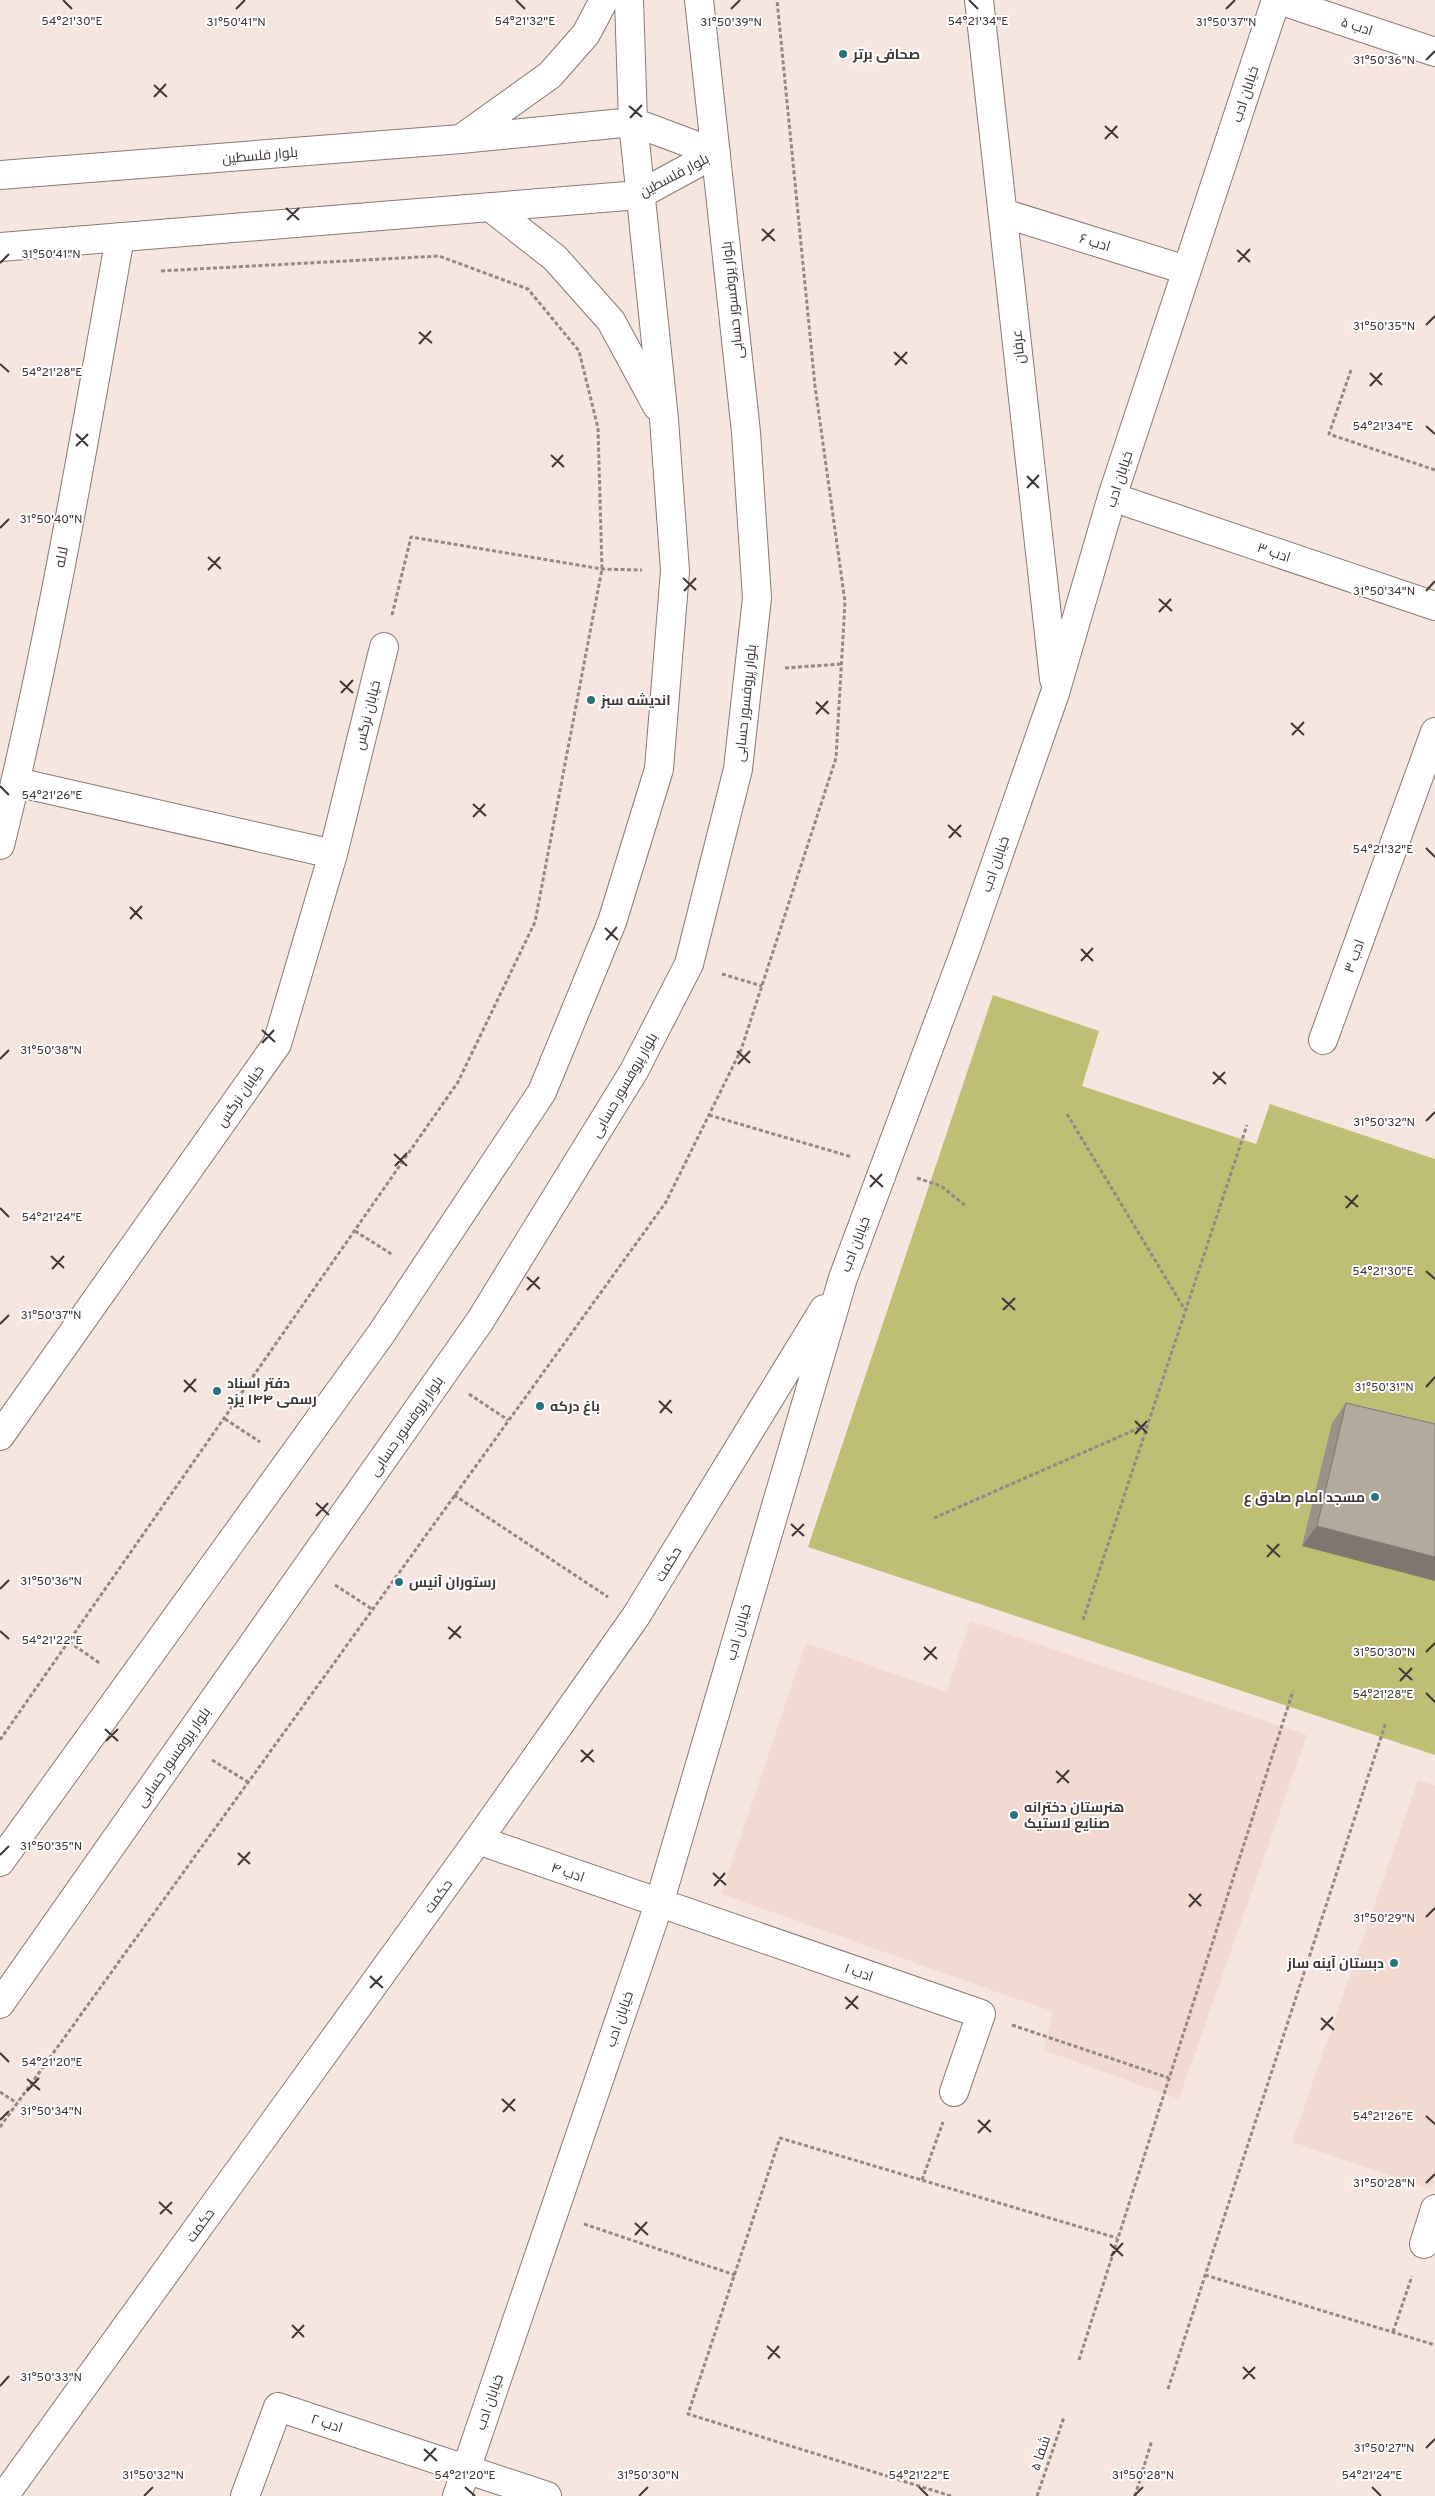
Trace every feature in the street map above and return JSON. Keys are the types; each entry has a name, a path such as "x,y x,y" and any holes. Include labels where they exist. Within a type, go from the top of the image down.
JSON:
{"street":[{"path":"461,139 550,75 586,34 604,0"},
{"path":"0,1862 381,1334 542,1092 612,922 659,769 675,571 664,419 639,195 633,122 629,0"},
{"name":"بلوار پروفسور حسابی","path":"0,2004 480,1321 634,1071 689,964 738,769 757,598 746,432 700,0"},
{"name":"عرفان","path":"979,0 1055,693"},
{"name":"ادب ۵","path":"1277,0 1435,52"},
{"name":"خیابان ادب","path":"457,2496 659,1904 843,1278 965,951 1055,693 1112,497 1277,0"},
{"name":"بلوار فلسطین","path":"0,176 461,139 633,122 716,152"},
{"name":"بلوار فلسطین","path":"0,247 639,195 716,152"},
{"path":"490,207 555,258 611,321 664,419"},
{"name":"ادب ۶","path":"1003,213 1186,270"},
{"name":"لاله","path":"0,845 16,782 69,520 120,237"},
{"name":"ادب ۳","path":"1112,497 1435,606"},
{"name":"خیابان نرگس","path":"0,1436 277,1044 333,854 384,647"},
{"name":"ادب ۳","path":"1323,1040 1435,732"},
{"path":"16,782 333,854"},
{"name":"حکمت","path":"4,2496 478,1840 636,1616 843,1278"},
{"name":"ادب ۴","path":"478,1840 659,1904"},
{"name":"ادب ۱","path":"659,1904 981,2014"},
{"path":"954,2092 981,2014"},
{"path":"1424,2244 1435,2209"},
{"name":"ادب ۲","path":"245,2496 278,2407 466,2468"},
{"path":"466,2468 548,2496"}],"path":[{"path":"0,1740 458,1082 535,922 602,569 598,428 579,351 528,289 439,256 114,274"},
{"path":"1351,370 1329,434 1435,470"},
{"path":"384,647 411,537 602,569"},
{"path":"749,670 841,664"},
{"path":"689,964 762,986"},
{"path":"1067,1114 1185,1310"},
{"path":"709,1115 941,1186 967,1207"},
{"path":"1083,1620 1247,1125"},
{"path":"355,1231 421,1273"},
{"path":"442,1376 508,1420"},
{"path":"225,1419 290,1460"},
{"path":"934,1518 1147,1425"},
{"path":"454,1495 636,1616"},
{"path":"308,1567 372,1609"},
{"path":"1079,2360 1293,1691"},
{"path":"1168,2388 1386,1722"},
{"path":"184,1742 248,1782"},
{"path":"981,2014 1169,2078"},
{"path":"0,2092 17,2103"},
{"path":"922,2180 954,2092"},
{"path":"952,2496 688,2414 780,2138 1118,2238"},
{"path":"553,2214 735,2275"},
{"path":"1393,2332 1424,2244"},
{"path":"1205,2275 1435,2345"},
{"name":"شفا ۵","path":"1037,2496 1064,2417"},
{"path":"1135,2496 1152,2440"}],"shaded area":[{"path":"993,995 1099,1031 1082,1086 1256,1144 1270,1104 1435,1159 1435,1755 808,1547"},
{"name":"هنرستان دخترانه صنایع لاستیک","path":"970,1621 1307,1735 1179,2099 1043,2050 1053,2012 721,1894 806,1643 946,1692"},
{"name":"دبستان آینه ساز","path":"1418,1780 1435,1785 1435,2176 1431,2189 1292,2142"}],"building":[{"name":"مسجد امام صادق ع","path":"1346,1403 1435,1424 1435,1557 1317,1526"}],"place":[{"name":"صحافی برتر","path":"843,54"},
{"name":"اندیشه سبز","path":"591,700"},
{"name":"دفتر اسناد رسمی ۱۴۴ یزد","path":"217,1391"},
{"name":"باغ درکه","path":"540,1406"},
{"name":"مسجد امام صادق ع","path":"1375,1497"},
{"name":"رستوران آنیس","path":"399,1582"},
{"name":"هنرستان دخترانه صنایع لاستیک","path":"1014,1815"},
{"name":"دبستان آینه ساز","path":"1394,1963"}]}
